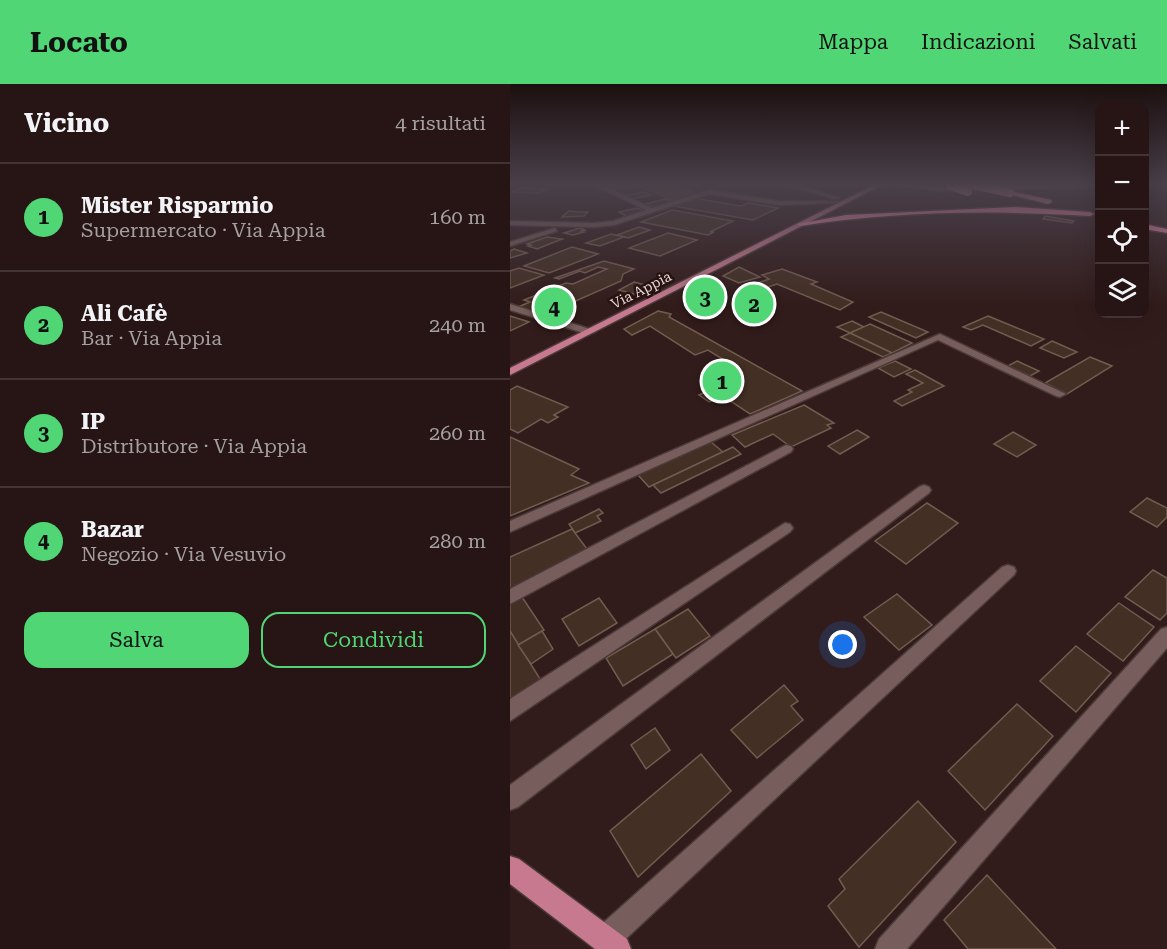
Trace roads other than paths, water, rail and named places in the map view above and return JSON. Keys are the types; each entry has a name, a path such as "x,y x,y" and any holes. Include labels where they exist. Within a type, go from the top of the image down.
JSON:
{"highway":[{"path":"1149,226 1167,230"}],"main road":[{"name":"Via Appia","path":"510,372 800,224"},
{"path":"510,868 611,944"}],"street":[{"path":"572,224 604,224"},
{"path":"510,244 555,230"},
{"path":"510,307 590,332"},
{"path":"510,527 935,338 940,337 1060,394"},
{"path":"510,597 786,449"},
{"path":"510,800 924,490"},
{"path":"510,711 785,528"},
{"path":"611,944 1008,571"},
{"path":"889,949 1167,635"}],"place":[{"name":"IP","path":"705,297"},
{"name":"Ali Cafè","path":"754,304"},
{"name":"Bazar","path":"554,307"},
{"name":"Mister Risparmio","path":"722,381"}]}
